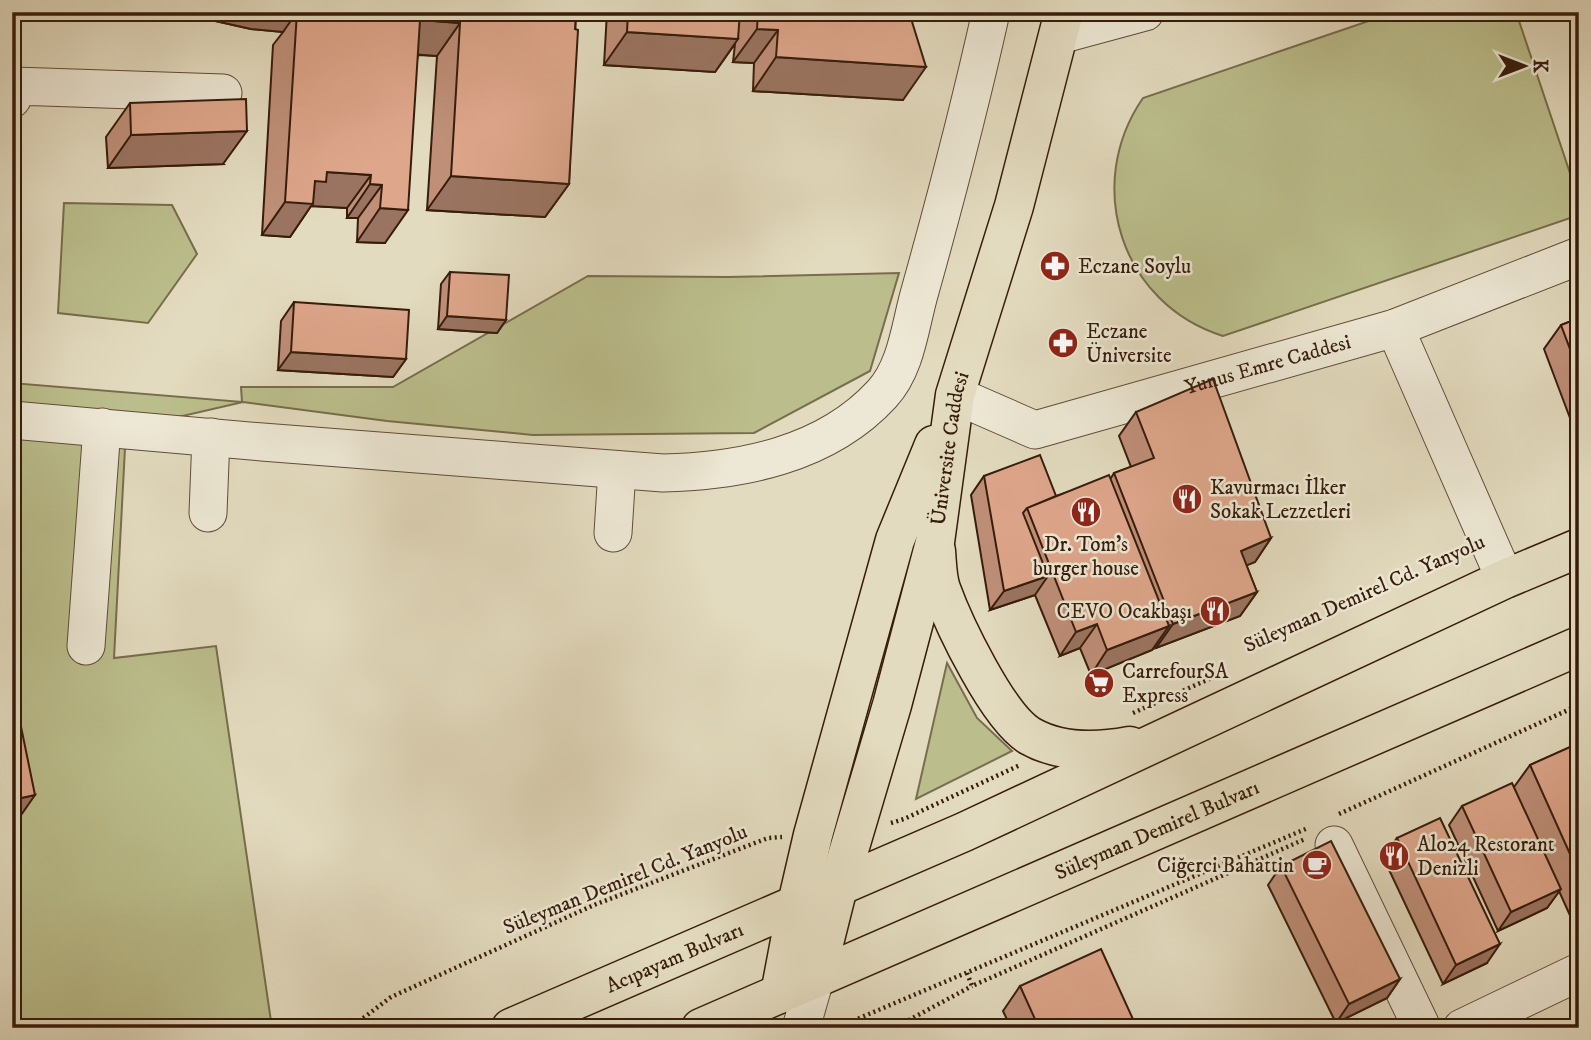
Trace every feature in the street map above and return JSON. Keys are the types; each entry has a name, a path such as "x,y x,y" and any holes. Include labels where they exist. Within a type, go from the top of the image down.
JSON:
{"main road":[{"name":"Üniversite Caddesi","path":"815,979 838,887 856,834 935,541 956,395 1014,206 1062,24"},
{"path":"790,1019 797,904 813,835 895,541 956,395"},
{"path":"935,541 940,586 953,617 986,681 1024,732 1059,747 1077,750 1116,748 1160,741"},
{"path":"838,887 1160,741 1505,579 1579,548"},
{"name":"Süleyman Demirel Bulvarı","path":"718,1021 790,1019 815,979 1579,646"},
{"name":"Acıpayam Bulvarı","path":"511,1028 838,887"}],"street":[{"path":"12,420 663,474 741,467 815,443 837,430 882,394 900,366 952,177 991,12"},
{"path":"1062,24 1144,12"},
{"path":"12,100 14,86 223,93"},
{"name":"Yunus Emre Caddesi","path":"956,395 1035,430 1395,328 1579,256"},
{"path":"1395,328 1505,579"},
{"path":"86,646 102,427"},
{"path":"208,513 211,437"},
{"path":"613,533 617,470"},
{"path":"1323,831 1422,1028"},
{"path":"1462,1028 1579,972"}],"path":[{"name":"Süleyman Demirel Cd. Yanyolu","path":"1131,714 1238,666"},
{"path":"894,1028 972,986 1323,831 1579,705"},
{"path":"856,834 904,819 1059,747"},
{"path":"790,1019 843,1025 1323,831"},
{"name":"Süleyman Demirel Cd. Yanyolu","path":"350,1028 391,997 594,905 768,838 813,835"},
{"path":"967,973 972,986"}],"green space":[{"path":"1395,12 1516,12 1579,200 1579,215 1223,336 1188,320 1159,298 1137,270 1122,238 1115,203 1116,167 1125,132 1143,98"},
{"path":"64,203 172,205 197,254 148,323 58,313"},
{"path":"899,273 870,371 754,433 533,435 387,421 243,402 126,429 114,658 216,646 272,1028 12,1028 12,383 242,402 241,387 393,387 588,276 728,277"},
{"path":"947,663 977,718 1012,751 916,799"}],"building":[{"path":"297,12 576,12 575,29 578,30 569,184 451,176 460,23 420,20 408,210 380,208 382,185 370,184 371,175 327,172 326,182 315,181 313,204 285,202"},
{"path":"628,12 740,12 738,39 627,32"},
{"path":"758,12 909,12 926,67 776,57 778,30 757,29"},
{"path":"246,99 247,131 131,135 130,103"},
{"path":"450,272 509,275 506,320 447,316"},
{"path":"294,302 409,310 406,359 291,352"},
{"path":"1579,318 1579,373 1561,325"},
{"path":"1213,379 1271,538 1241,551 1257,592 1173,624 1114,473 1154,458 1136,412"},
{"path":"1040,455 1056,496 1027,508 1023,513 1048,576 1004,591 984,476"},
{"path":"1109,475 1169,626 1107,650 1097,624 1076,632 1027,508"},
{"path":"18,712 35,795 12,800 12,714"},
{"path":"1579,743 1579,874 1530,765"},
{"path":"1512,783 1561,889 1511,912 1462,806"},
{"path":"1440,818 1500,944 1456,965 1397,838"},
{"path":"1331,841 1400,979 1349,1004 1281,866"},
{"path":"1101,949 1137,1028 1039,1028 1020,986"},
{"path":"1562,1021 1565,1028 1548,1028"}],"place":[{"name":"Eczane Soylu","path":"1055,266"},
{"name":"Eczane Üniversite","path":"1063,343"},
{"name":"Kavurmacı İlker Sokak Lezzetleri","path":"1187,499"},
{"name":"Dr. Tom’s burger house","path":"1086,512"},
{"name":"CEVO Ocakbaşı","path":"1215,611"},
{"name":"CarrefourSA Express","path":"1099,683"},
{"name":"Alo24 Restorant Denizli","path":"1394,856"},
{"name":"Ciğerci Bahattin","path":"1317,865"}]}
